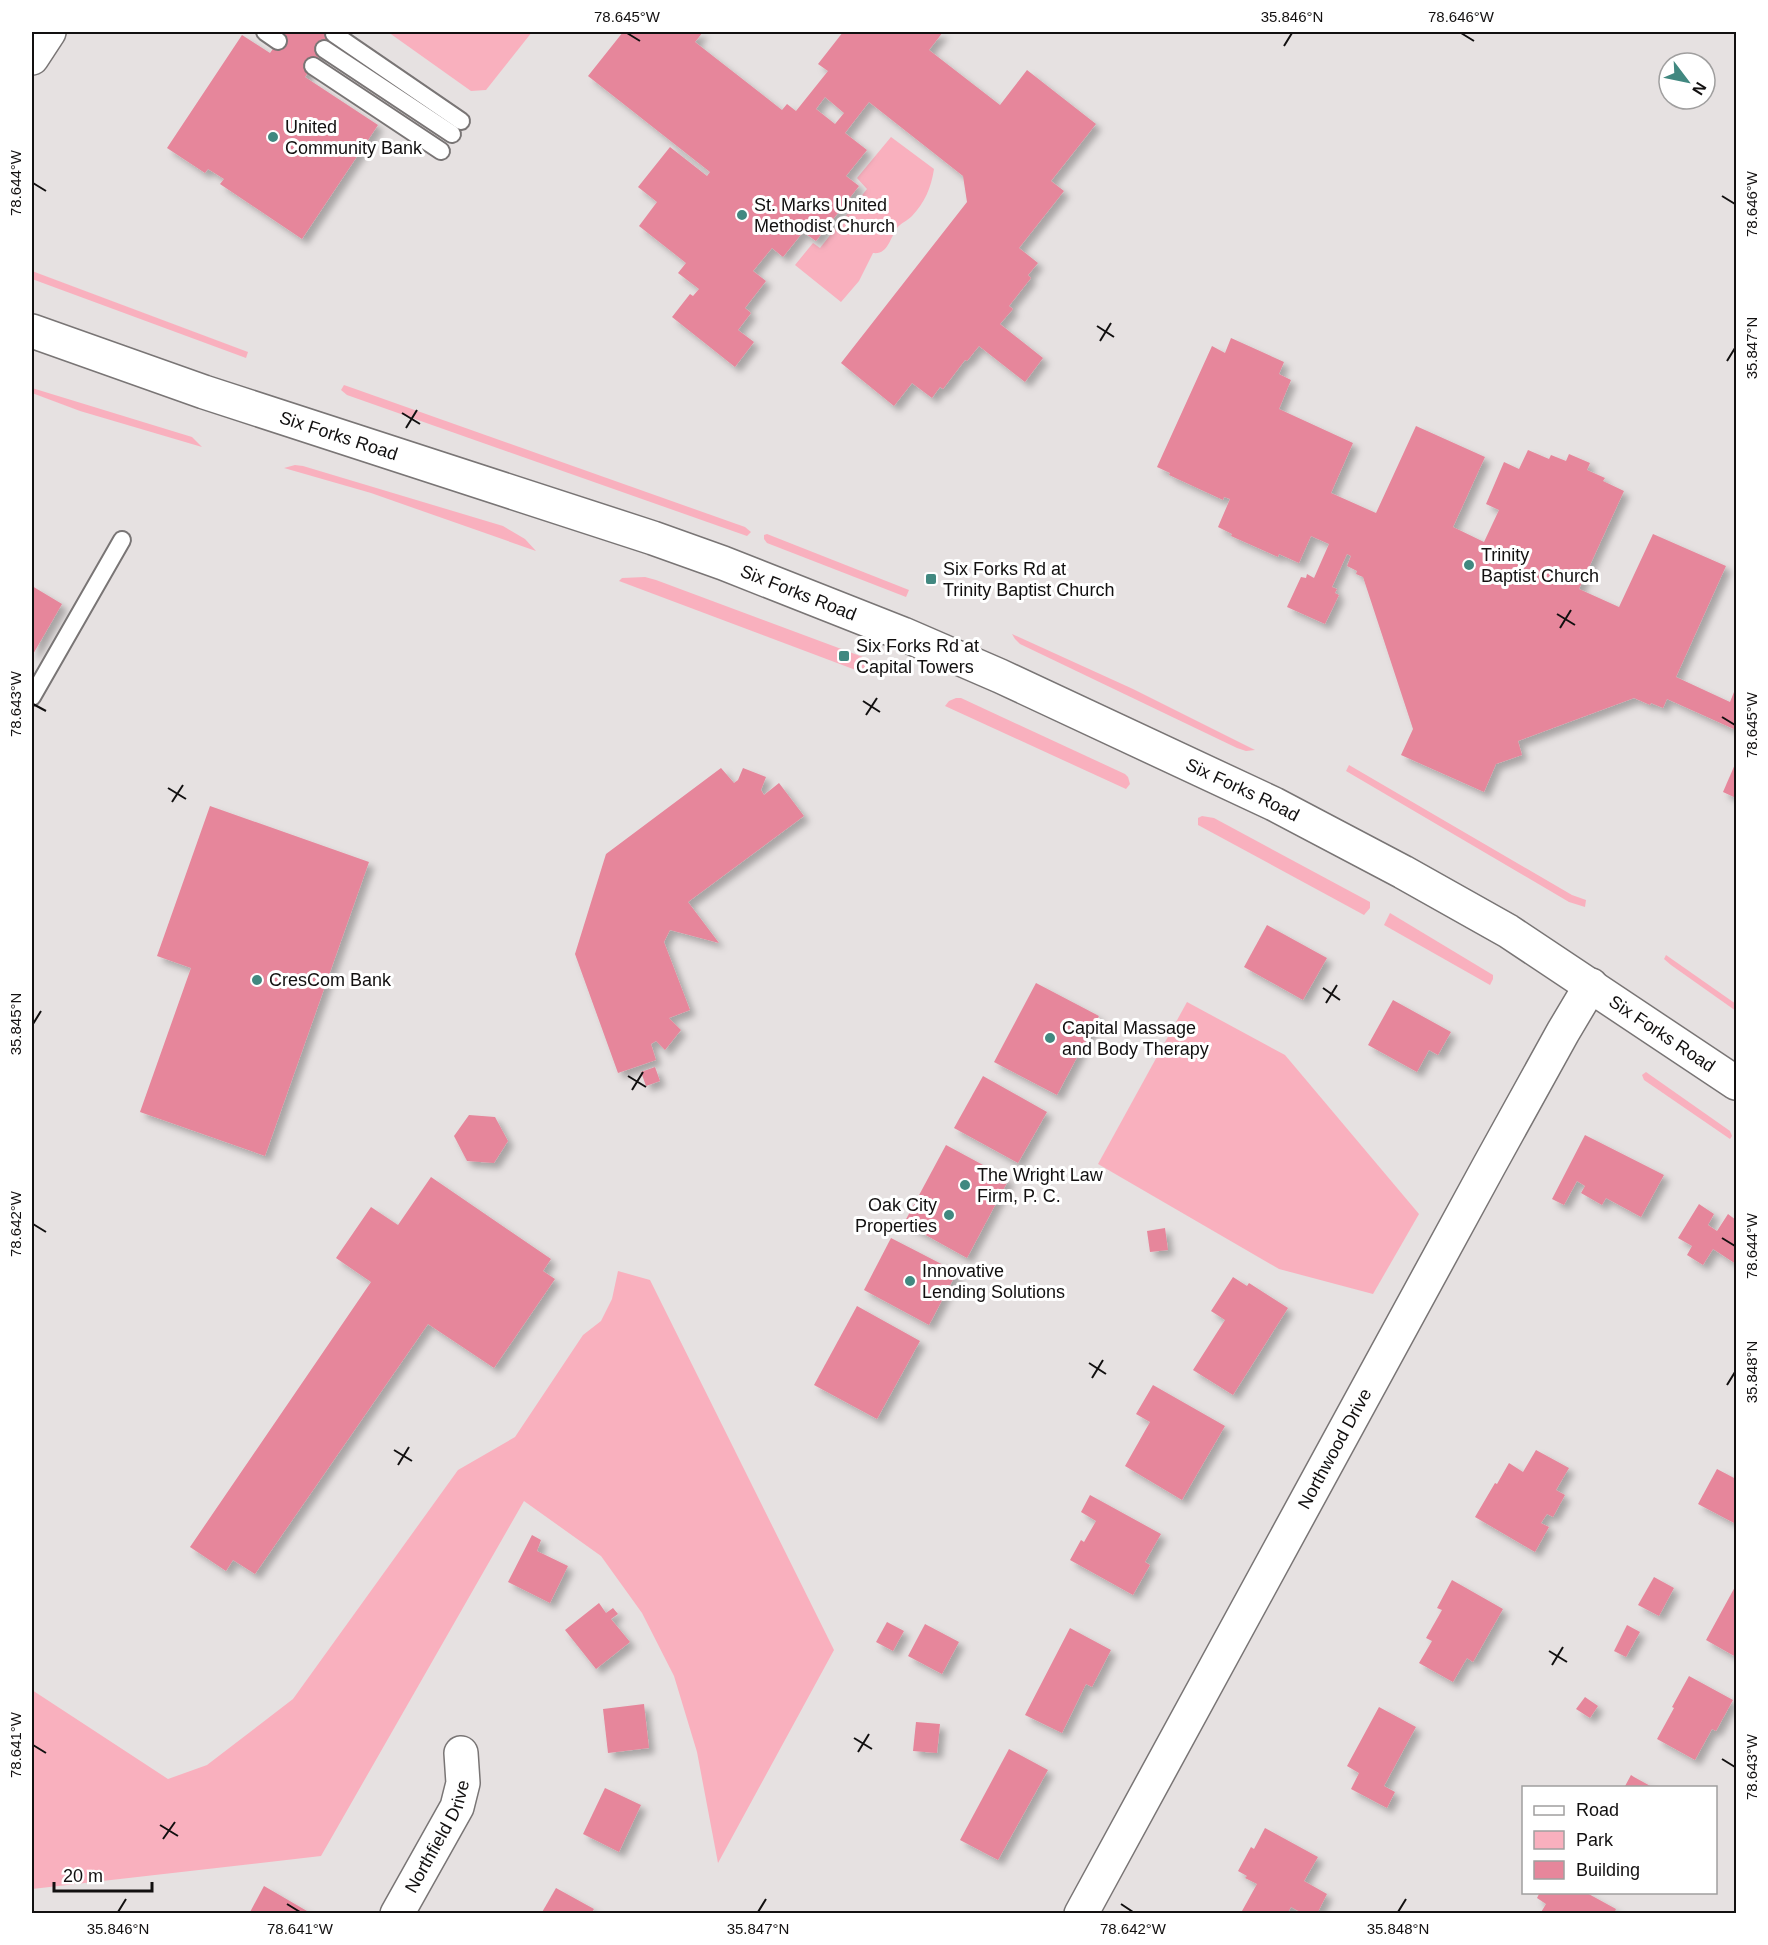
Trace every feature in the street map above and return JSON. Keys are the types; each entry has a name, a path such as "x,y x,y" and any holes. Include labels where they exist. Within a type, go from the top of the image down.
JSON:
{"main road":[{"path":"32,58 50,32"},
{"name":"Six Forks Road","path":"32,331 204,392 653,538 903,634 1000,676 1274,804 1403,873 1508,932 1737,1083"},
{"name":"Northwood Drive","path":"1081,1914 1501,1144 1591,985"},
{"name":"Northfield Drive","path":"397,1914 457,1807 463,1783 461,1753"}],"lane":[{"path":"324,49 457,127 334,34"},
{"path":"313,66 441,151"},
{"path":"32,697 122,540"}],"green space":[{"path":"388,32 532,32 486,90 471,91"},
{"path":"891,137 934,169 931,182 917,211 897,228 885,249 873,253 859,281 841,302 795,265 813,243 820,248 867,189 857,178"},
{"path":"32,271 248,352 246,358 32,279"},
{"path":"344,385 745,527 751,532 747,536 347,395 341,390"},
{"path":"32,388 192,437 202,447 80,411 32,393"},
{"path":"295,465 503,526 525,539 536,551 371,493 284,468"},
{"path":"767,534 909,590 906,597 767,543 764,535"},
{"path":"645,577 879,663 873,674 869,675 619,581 622,578"},
{"path":"1012,634 1133,689 1255,750 1246,751 1237,748 1020,644"},
{"path":"956,698 961,698 1125,774 1130,784 1126,789 945,706"},
{"path":"1349,765 1572,895 1586,900 1585,907 1569,902 1346,771"},
{"path":"1202,816 1214,818 1370,902 1370,908 1364,915 1198,825 1198,818"},
{"path":"1390,913 1493,975 1490,985 1384,925"},
{"path":"1666,955 1736,1004 1736,1011 1671,965 1664,959"},
{"path":"1187,1002 1285,1055 1419,1214 1373,1294 1279,1269 1098,1164"},
{"path":"1646,1072 1730,1131 1732,1136 1730,1139 1644,1080 1642,1075"},
{"path":"618,1271 650,1280 834,1650 718,1863 697,1752 674,1676 642,1613 601,1556 524,1501 321,1856 32,1889 32,1690 168,1779 207,1765 293,1699 458,1470 515,1437 583,1335 601,1321 612,1299"}],"building":[{"name":"United Community Bank","path":"285,32 336,32 305,77 378,125 302,239 220,184 224,179 208,169 205,173 167,148 242,35 270,53"},
{"name":"St. Marks United Methodist Church","path":"623,32 703,32 695,42 782,110 787,104 796,111 828,71 818,64 843,32 943,32 929,50 1000,105 1027,70 1096,124 1051,181 1064,191 1019,248 1038,263 1028,275 1031,278 1009,306 1013,309 1000,324 1043,358 1025,382 979,346 943,389 940,387 932,398 912,383 894,406 841,363 967,202 963,176 869,102 845,133 867,150 846,176 859,186 816,241 803,232 783,257 772,248 753,271 766,281 745,308 751,313 738,330 754,342 735,367 672,317 690,294 693,296 699,289 678,273 686,263 639,226 657,202 638,187 670,147 707,176 710,172 588,76","holes":["825,97 844,113 835,124 816,109"]},
{"name":"Trinity Baptist Church","path":"1231,338 1284,362 1279,374 1291,380 1279,409 1353,443 1331,493 1376,513 1416,426 1485,457 1453,527 1484,542 1499,510 1486,504 1504,462 1519,469 1528,450 1549,459 1551,455 1566,461 1569,454 1590,463 1587,470 1605,478 1603,481 1624,491 1579,589 1619,607 1653,534 1726,566 1676,677 1730,702 1736,687 1736,730 1667,699 1663,708 1634,698 1518,741 1522,755 1496,764 1484,792 1401,755 1413,729 1363,577 1347,566 1351,556 1347,554 1332,587 1337,589 1335,593 1339,595 1325,624 1287,607 1301,577 1306,578 1307,574 1314,578 1329,544 1311,536 1299,563 1279,554 1278,557 1231,536 1232,534 1218,527 1230,499 1224,497 1223,500 1157,467 1212,346 1225,353"},
{"path":"32,586 62,604 32,656"},
{"path":"1736,762 1736,798 1723,792"},
{"path":"721,768 734,783 738,780 743,768 766,777 761,790 764,795 779,783 804,816 688,902 719,943 670,930 664,942 690,1010 669,1018 681,1030 665,1050 656,1041 651,1044 656,1060 618,1073 575,954 606,854"},
{"name":"CresCom Bank","path":"210,806 369,862 265,1156 140,1112 191,968 157,956"},
{"path":"1267,925 1327,958 1303,1000 1244,967"},
{"path":"1036,983 1099,1016 1057,1095 994,1062"},
{"path":"1393,1000 1451,1032 1438,1055 1429,1050 1417,1072 1368,1045"},
{"path":"655,1067 660,1081 646,1086 641,1072"},
{"path":"983,1076 1047,1112 1018,1163 954,1128"},
{"path":"469,1115 495,1117 508,1141 494,1163 467,1161 454,1136"},
{"path":"1585,1135 1664,1175 1641,1217 1606,1198 1602,1205 1581,1193 1585,1186 1577,1181 1564,1205 1552,1199"},
{"path":"946,1145 1009,1179 967,1258 904,1223"},
{"path":"431,1177 551,1259 543,1271 555,1279 494,1368 428,1324 255,1574 233,1560 226,1571 190,1547 371,1282 336,1258 371,1207 398,1225"},
{"path":"1699,1204 1714,1214 1708,1225 1717,1231 1728,1214 1736,1220 1736,1264 1713,1249 1703,1265 1687,1255 1692,1246 1678,1238"},
{"path":"1165,1228 1168,1250 1150,1252 1147,1231"},
{"path":"891,1238 957,1272 929,1325 864,1290"},
{"path":"1233,1277 1247,1286 1249,1283 1288,1308 1233,1395 1193,1370 1225,1320 1211,1311"},
{"path":"857,1306 920,1341 877,1419 814,1385"},
{"path":"1153,1385 1225,1426 1182,1500 1125,1466 1150,1422 1136,1414"},
{"path":"1536,1450 1569,1468 1556,1490 1565,1495 1553,1517 1547,1514 1541,1523 1549,1527 1535,1552 1475,1517 1509,1463 1523,1472"},
{"path":"1717,1469 1736,1479 1734,1523 1698,1504"},
{"path":"1090,1495 1161,1534 1145,1562 1150,1565 1133,1595 1070,1560 1081,1540 1084,1542 1096,1521 1081,1512"},
{"path":"532,1535 541,1540 537,1551 568,1566 550,1603 508,1582"},
{"path":"1654,1577 1674,1588 1659,1616 1638,1605"},
{"path":"1452,1580 1503,1609 1473,1662 1467,1658 1453,1682 1419,1663 1432,1641 1426,1638 1442,1610 1437,1608"},
{"path":"1736,1585 1736,1657 1706,1640"},
{"path":"599,1603 606,1613 613,1608 618,1614 611,1619 630,1642 596,1669 565,1630"},
{"path":"887,1622 904,1631 893,1651 876,1642"},
{"path":"925,1624 959,1642 942,1674 908,1656"},
{"path":"1627,1625 1640,1632 1626,1657 1614,1651"},
{"path":"1070,1628 1111,1650 1092,1687 1086,1684 1062,1733 1025,1715"},
{"path":"1689,1676 1733,1700 1716,1731 1712,1729 1695,1760 1657,1739"},
{"path":"1585,1697 1598,1706 1590,1718 1576,1709"},
{"path":"644,1704 649,1748 608,1753 603,1709"},
{"path":"1379,1707 1416,1727 1384,1786 1395,1792 1387,1808 1351,1789 1359,1773 1347,1766"},
{"path":"916,1722 940,1724 937,1753 913,1751"},
{"path":"1009,1749 1048,1770 998,1860 960,1840"},
{"path":"1631,1775 1650,1786 1625,1786"},
{"path":"605,1788 641,1805 619,1852 583,1834"},
{"path":"1265,1828 1318,1857 1304,1881 1327,1894 1317,1914 1304,1914 1291,1907 1287,1914 1280,1912 1279,1914 1247,1914 1242,1911 1257,1884 1245,1878 1247,1876 1238,1871 1251,1847 1254,1849"},
{"path":"264,1886 307,1911 305,1914 249,1914"},
{"path":"556,1888 594,1909 591,1914 541,1914"},
{"path":"1539,1894 1589,1894 1616,1909 1614,1914 1540,1914 1546,1904 1537,1898"}],"place":[{"name":"United Community Bank","path":"273,137"},
{"name":"St. Marks United Methodist Church","path":"742,215"},
{"name":"Trinity Baptist Church","path":"1469,565"},
{"name":"Six Forks Rd at Trinity Baptist Church","path":"931,579"},
{"name":"Six Forks Rd at Capital Towers","path":"844,656"},
{"name":"CresCom Bank","path":"257,980"},
{"name":"Capital Massage and Body Therapy","path":"1050,1038"},
{"name":"The Wright Law Firm, P. C.","path":"965,1185"},
{"name":"Oak City Properties","path":"949,1215"},
{"name":"Innovative Lending Solutions","path":"910,1281"}]}
